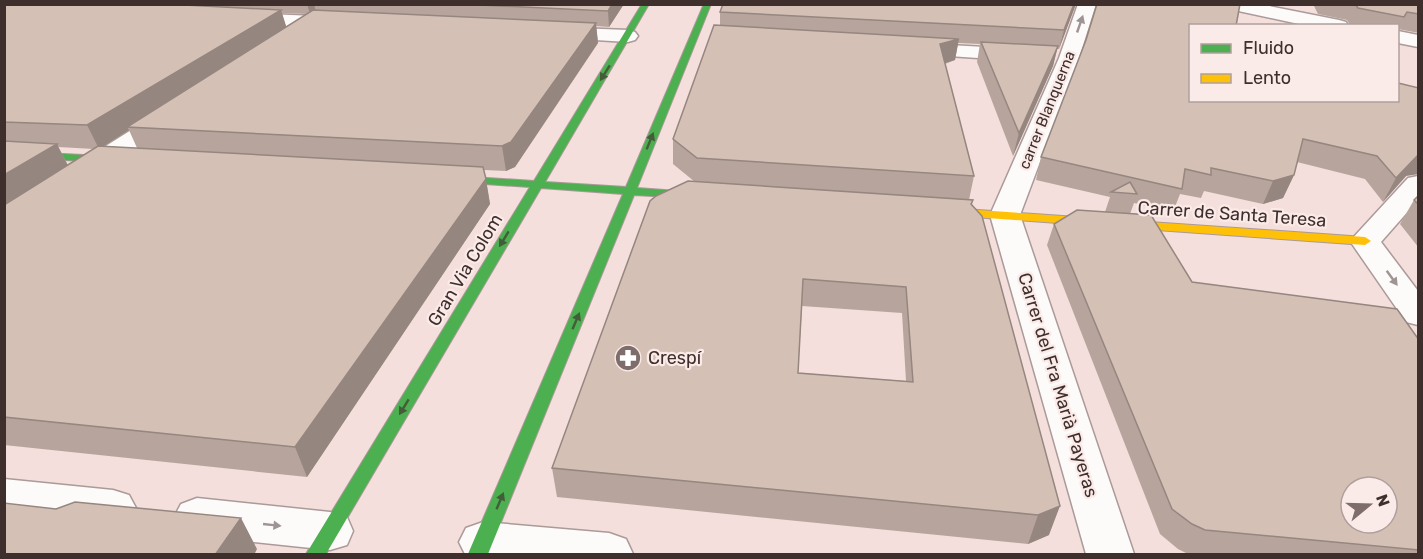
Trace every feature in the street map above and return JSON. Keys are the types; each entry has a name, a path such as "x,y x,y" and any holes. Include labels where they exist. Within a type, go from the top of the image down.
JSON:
{"main road":[{"name":"Gran Via Colom","path":"323,543 646,4"},
{"path":"480,548 708,4"},
{"path":"4,154 139,161"},
{"path":"432,178 724,197"},
{"name":"Carrer de Santa Teresa","path":"923,210 1365,241"}],"street":[{"path":"284,42 340,4"},
{"name":"carrer Blanquerna","path":"1005,215 1069,58 1087,4"},
{"path":"1229,4 1298,11 1334,24"},
{"path":"222,18 360,24"},
{"path":"535,32 628,36"},
{"path":"693,37 716,39"},
{"path":"1399,37 1419,41"},
{"path":"892,48 1069,58"},
{"path":"64,185 194,100"},
{"path":"1419,184 1365,241 1419,314"},
{"name":"Carrer del Fra Marià Payeras","path":"1005,215 1110,555"},
{"path":"4,497 323,543"},
{"path":"480,548 609,555"}],"building":[{"path":"4,4 165,4 281,10 87,125 4,122"},
{"path":"458,4 612,4 608,11"},
{"path":"723,4 1074,4 1064,30 720,12"},
{"path":"1097,4 1240,4 1236,24 1189,24 1189,102 1399,102 1399,83 1419,88 1419,154 1396,178 1377,156 1303,139 1294,175 1273,181 1211,168 1211,175 1185,169 1182,189 1041,157 1086,40"},
{"path":"1355,4 1419,4 1419,14 1407,12 1404,17 1358,8"},
{"path":"313,10 596,23 511,142 502,146 127,127"},
{"path":"714,25 959,39 940,44 974,176 697,158 673,139"},
{"path":"981,42 1058,46 1019,133"},
{"path":"4,141 57,144 4,175"},
{"path":"98,146 483,167 486,179 295,447 4,417 4,205"},
{"path":"688,181 973,200 971,204 982,216 1060,506 1038,515 552,468 650,201","holes":["803,279 906,287 913,382 798,373"]},
{"path":"1130,182 1137,194 1111,192"},
{"path":"1419,195 1419,205 1414,200"},
{"path":"1077,210 1151,215 1192,282 1397,309 1419,340 1419,550 1205,530 1192,524 1172,509 1054,224"},
{"path":"75,502 241,518 215,555 4,555 4,503 56,509"}],"traffic: fast":[{"path":"316,554 646,4"},
{"path":"478,554 708,4"},
{"path":"4,154 123,160"},
{"path":"441,178 706,196"}],"traffic: slow":[{"path":"935,211 1365,241"}],"place":[{"name":"Crespí","path":"628,358"}]}
